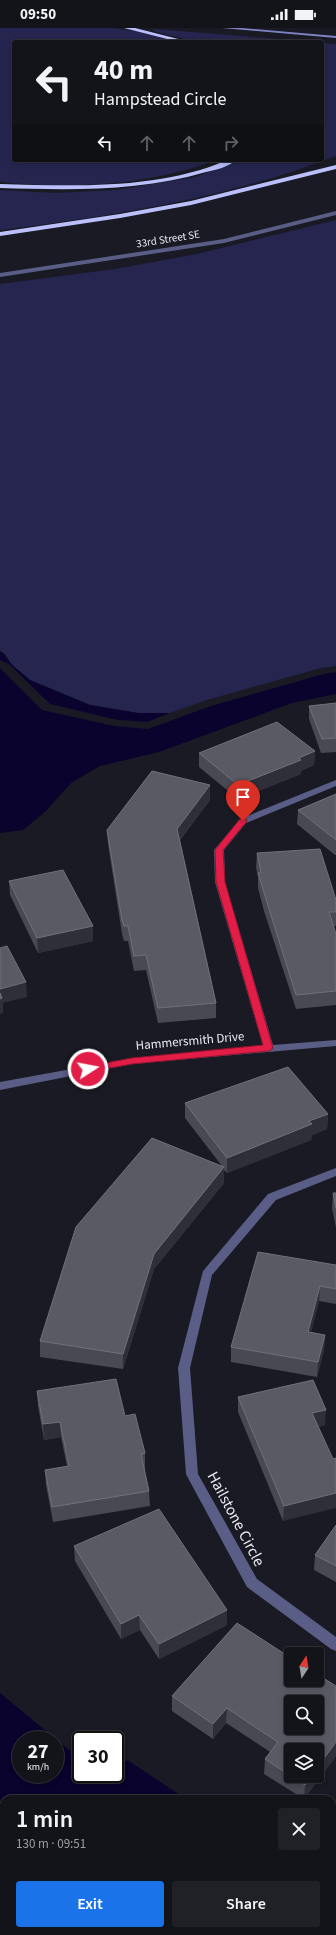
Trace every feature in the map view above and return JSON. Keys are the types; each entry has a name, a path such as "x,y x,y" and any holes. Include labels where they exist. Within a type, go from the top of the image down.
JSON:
{"highway":[{"path":"127,28 178,40"},
{"path":"293,178 336,160"},
{"path":"0,186 59,188 134,186 198,173 227,162"},
{"path":"0,234 120,216 191,203 336,167"}],"main road":[{"path":"224,28 336,37"}],"street":[{"name":"33rd Street SE","path":"0,275 224,241 336,213"},
{"path":"269,1048 220,882 219,850 243,821 336,783"},
{"name":"Hammersmith Drive","path":"0,1086 132,1061 336,1043"},
{"name":"Hailstone Circle","path":"336,1172 272,1197 207,1274 184,1368 192,1474 252,1583 336,1645"}],"shaded area":[{"path":"0,28 112,28 136,31 171,40 12,40 12,162 210,162 164,175 110,183 54,185 0,182"},
{"path":"152,29 291,40 189,40 156,32"},
{"path":"324,43 336,44 336,156 324,160"},
{"path":"237,162 320,162 254,183 170,204 43,225 0,230 0,190 54,193 116,190 195,177"},
{"path":"336,220 336,666 321,668 207,700 170,713 138,713 90,705 30,680 12,665 5,654 0,651 0,284 115,269 197,254"},
{"path":"0,651 12,665 30,680 90,705 138,713 170,713 147,722 118,720 50,704 9,664 0,660"},
{"path":"0,668 42,710 114,726 148,729 211,706 324,674 336,672 336,694 292,703 159,752 100,766 71,783 46,811 23,830 0,833"},
{"path":"0,1693 46,1731 12,1731 12,1783 64,1783 64,1746 72,1750 72,1783 124,1783 124,1760 129,1761 180,1795 0,1795"}],"building":[{"path":"336,703 336,738 322,739 309,706"},
{"path":"277,722 315,751 299,758 301,760 238,785 199,753"},
{"path":"152,771 210,785 177,829 216,1003 158,1008 146,955 134,956 128,926 124,926 122,920 107,830"},
{"path":"336,794 336,840 298,810"},
{"path":"320,849 336,900 336,912 329,912 336,934 336,991 296,995 258,873 261,873 257,853"},
{"path":"63,870 93,926 37,938 9,881"},
{"path":"7,946 26,982 0,989 0,948"},
{"path":"288,1067 328,1114 309,1121 312,1124 227,1158 185,1103"},
{"path":"152,1138 224,1167 154,1254 123,1354 40,1341 76,1227"},
{"path":"333,1193 336,1193 336,1208"},
{"path":"258,1252 336,1265 336,1289 320,1286 308,1332 325,1335 318,1362 231,1347"},
{"path":"116,1379 125,1416 135,1414 145,1453 141,1454 149,1491 52,1507 45,1470 69,1466 60,1422 43,1424 37,1391"},
{"path":"313,1380 326,1410 312,1413 333,1459 336,1458 336,1493 284,1506 238,1397"},
{"path":"159,1509 227,1610 159,1644 139,1615 121,1624 74,1546"},
{"path":"336,1525 336,1566 315,1555"},
{"path":"237,1623 284,1653 284,1687 324,1687 324,1678 336,1686 336,1742 324,1758 324,1743 284,1743 284,1771 265,1759 278,1742 227,1708 213,1724 172,1696"}],"route":[{"path":"88,1069 132,1061 269,1048 220,882 219,850 243,821"}]}
